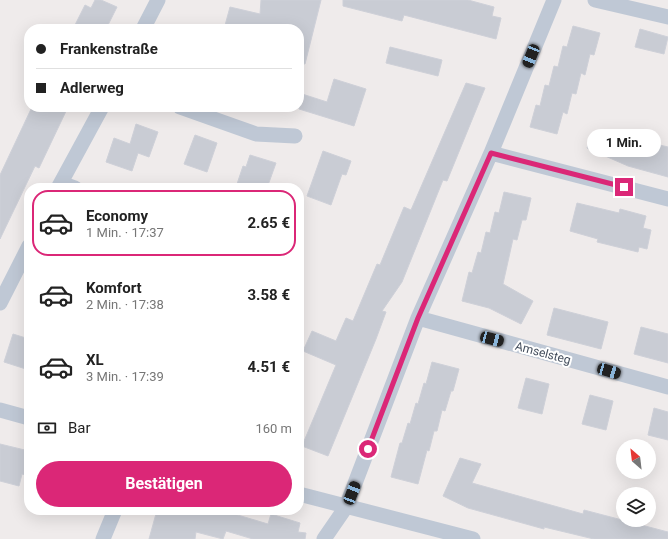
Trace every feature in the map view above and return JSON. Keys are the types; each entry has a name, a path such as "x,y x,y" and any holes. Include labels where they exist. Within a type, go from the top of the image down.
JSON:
{"street":[{"path":"146,24 158,0"},
{"path":"324,539 346,507 418,318 491,153 554,0"},
{"path":"595,0 668,17"},
{"path":"66,183 100,112"},
{"path":"194,112 256,134 295,136"},
{"path":"491,153 668,199"},
{"path":"0,303 24,256"},
{"name":"Amselsteg","path":"418,318 668,387"},
{"path":"0,410 24,417"},
{"path":"304,495 473,539"},
{"path":"103,539 113,515"}],"building":[{"path":"95,0 101,0 117,7 108,24 76,24 85,5 91,8"},
{"path":"261,0 321,0 305,64 304,24 225,24 230,7 260,14"},
{"path":"343,0 468,0 494,7 492,16 501,18 496,39 404,15 402,21 343,6"},
{"path":"573,26 600,33 594,55 590,54 585,75 581,73 576,94 572,93 567,114 563,112 557,134 530,127 536,105 540,106 545,85 549,86 554,66 558,67 563,46 567,47"},
{"path":"640,29 668,37 664,54 635,47"},
{"path":"390,47 442,60 438,76 386,63"},
{"path":"334,79 366,89 354,126 304,111 304,95 327,102"},
{"path":"466,83 485,88 447,181 443,180 402,282 382,311 386,312 376,339 328,456 304,447 304,441 336,365 304,351 312,331 336,341 346,318 353,321 377,264 380,265 404,207 411,210"},
{"path":"30,112 66,112 39,168 35,166 27,183 24,183 24,189 0,239 0,175"},
{"path":"136,124 158,132 149,157 138,153 132,171 106,162 114,138 130,144"},
{"path":"594,132 616,141 617,138 634,143 635,139 668,147 668,177 628,166 587,148"},
{"path":"195,135 217,143 207,172 184,164"},
{"path":"323,151 351,161 346,175 342,174 331,205 307,196"},
{"path":"250,155 276,163 269,183 237,183 243,166 246,167"},
{"path":"504,192 531,198 526,220 522,220 517,240 513,239 503,284 533,301 521,324 489,308 462,301 469,272 472,273 478,252 481,253 486,232 490,233 495,212 499,213"},
{"path":"577,203 619,213 620,209 646,216 643,228 651,230 647,249 639,247 638,252 597,242 598,239 570,231"},
{"path":"554,308 608,322 601,349 547,335"},
{"path":"641,327 668,334 668,363 634,354"},
{"path":"13,334 24,337 24,368 4,362"},
{"path":"432,362 459,369 453,391 451,391 445,411 442,410 437,431 434,431 429,451 427,450 418,484 391,477 400,443 402,443 408,423 410,424 416,403 418,404 424,383 426,384"},
{"path":"526,378 549,384 542,414 518,408"},
{"path":"590,395 613,401 606,430 582,424"},
{"path":"654,408 668,412 668,440 648,435"},
{"path":"0,444 24,450 24,475 22,474 19,486 0,481"},
{"path":"460,458 481,464 472,483 583,514 584,510 616,518 616,527 649,527 668,532 668,539 594,539 544,527 544,529 468,508 443,496"},
{"path":"156,515 238,515 268,524 271,515 274,515 300,523 298,532 306,533 305,539 253,539 226,531 223,539 196,532 195,539 149,539"}],"route":[{"path":"368,449 418,318 491,153 624,187"}]}
